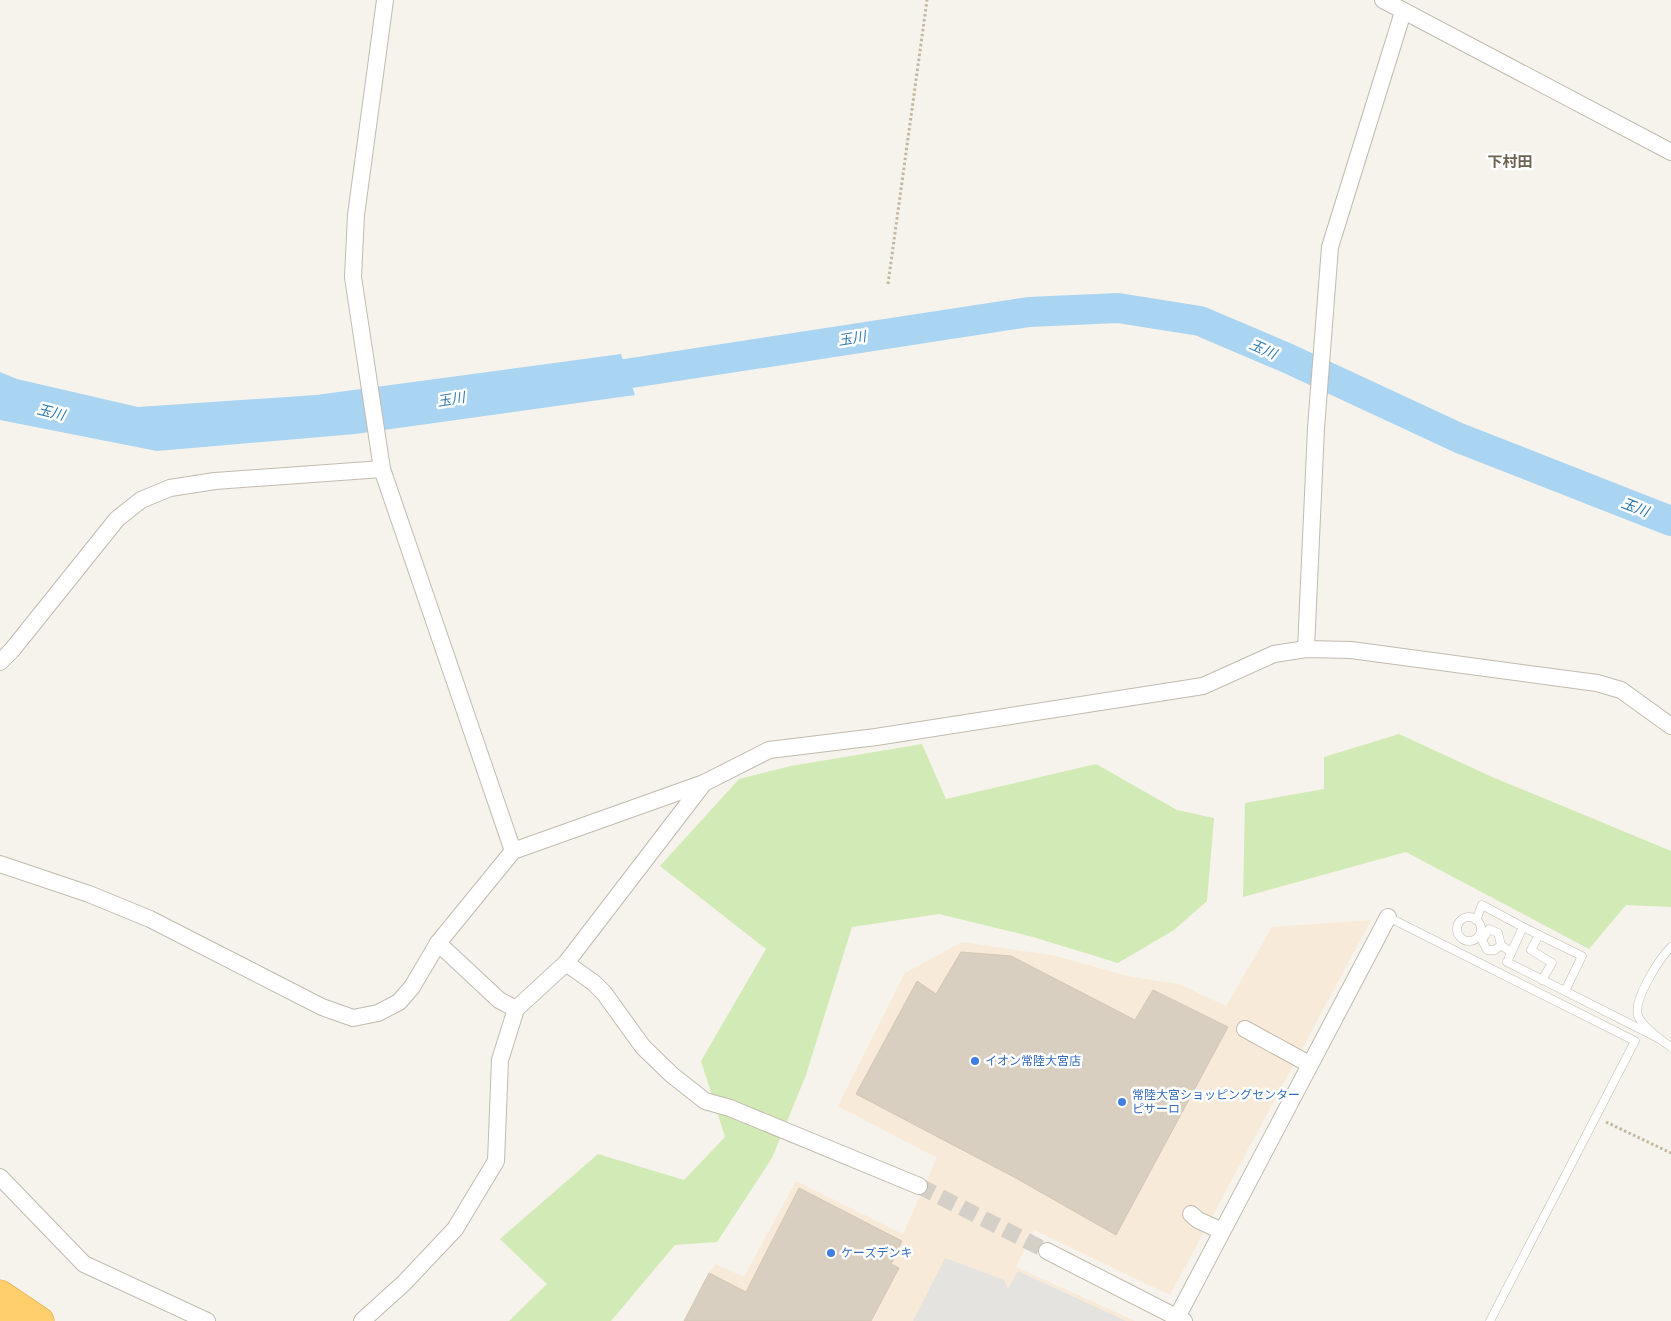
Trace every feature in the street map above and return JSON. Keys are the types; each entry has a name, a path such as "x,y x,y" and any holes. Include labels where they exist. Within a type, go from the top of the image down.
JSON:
{"highway":[{"path":"0,1294 40,1321"}],"street":[{"path":"385,0 356,215 353,277 366,352 382,469 513,851"},
{"path":"1383,0 1671,152"},
{"path":"1306,649 1316,428 1330,247 1403,12"},
{"path":"0,662 12,650 117,519 141,500 170,488 215,481 382,469"},
{"path":"0,864 89,894 150,919 322,1007 353,1018 378,1013 399,1002 412,987 438,943 513,851 704,784 769,750 876,737 1203,686 1274,654 1306,649 1351,650 1597,683 1621,690 1671,726"},
{"path":"362,1321 404,1283 455,1229 496,1161 500,1060 516,1009 566,963 704,784"},
{"path":"1047,1251 1178,1320 1309,1064 1388,917"},
{"path":"438,943 499,1000 516,1009"},
{"path":"566,963 594,983 604,993 643,1047 672,1075 705,1101 730,1108 919,1186"},
{"path":"1245,1029 1309,1064"},
{"path":"0,1177 84,1264 208,1321"},
{"path":"1191,1214 1222,1231"}],"lane":[{"path":"1476,920 1482,905 1523,928 1582,956 1564,991"},
{"path":"1388,917 1635,1041 1490,1321"},
{"path":"1501,945 1495,950 1487,950 1483,945 1481,935 1480,927 1476,920 1469,918 1462,920 1458,926 1458,933 1462,939 1470,941 1481,935 1489,929 1498,932 1501,945 1511,952"},
{"path":"1523,928 1507,962 1671,1046"},
{"path":"1539,935 1531,950 1552,963 1542,980"},
{"path":"1660,1039 1639,1018 1637,1004 1661,956 1671,946"}],"path":[{"path":"888,284 927,0"},
{"path":"1595,1117 1671,1152"}],"shaded area":[{"path":"1371,920 1170,1295 1034,1230 1016,1267 1135,1321 684,1321 709,1273 716,1264 744,1277 796,1181 903,1234 937,1158 838,1106 905,973 962,942 1056,956 1131,977 1179,984 1226,1006 1272,927"},
{"path":"945,1258 1004,1280 1008,1289 1018,1271 1126,1321 913,1321"}],"green space":[{"path":"1399,734 1490,776 1671,851 1671,907 1626,905 1589,949 1406,852 1243,897 1245,803 1324,789 1324,757"},
{"path":"922,744 946,799 1096,764 1177,810 1214,818 1207,901 1174,930 1118,963 1033,937 939,914 852,927 806,1075 772,1158 717,1242 675,1245 611,1321 509,1321 547,1284 500,1239 598,1154 684,1180 725,1137 701,1061 766,949 660,866 739,779 791,766"}],"water":[{"path":"621,354 635,395 355,434 157,451 0,420 0,372 17,379 138,407 316,395"}],"building":[{"path":"961,952 1011,956 1135,1020 1153,990 1228,1027 1116,1235 1014,1177 856,1094 917,981 936,994"},
{"name":"ケーズデンキ","path":"799,1188 902,1241 891,1264 899,1268 871,1321 684,1321 709,1273 746,1292"}],"waterway":[{"name":"玉川","path":"586,380 1029,312 1118,308 1200,321 1287,358 1459,438 1671,521"}],"tunnel":[{"path":"919,1186 1047,1251"}],"place":[{"name":"イオン常陸大宮店","path":"975,1061"},
{"name":"常陸大宮ショッピングセンター ピサーロ","path":"1122,1102"},
{"name":"ケーズデンキ","path":"831,1253"}],"district":[{"name":"下村田","path":"1510,162"}]}
